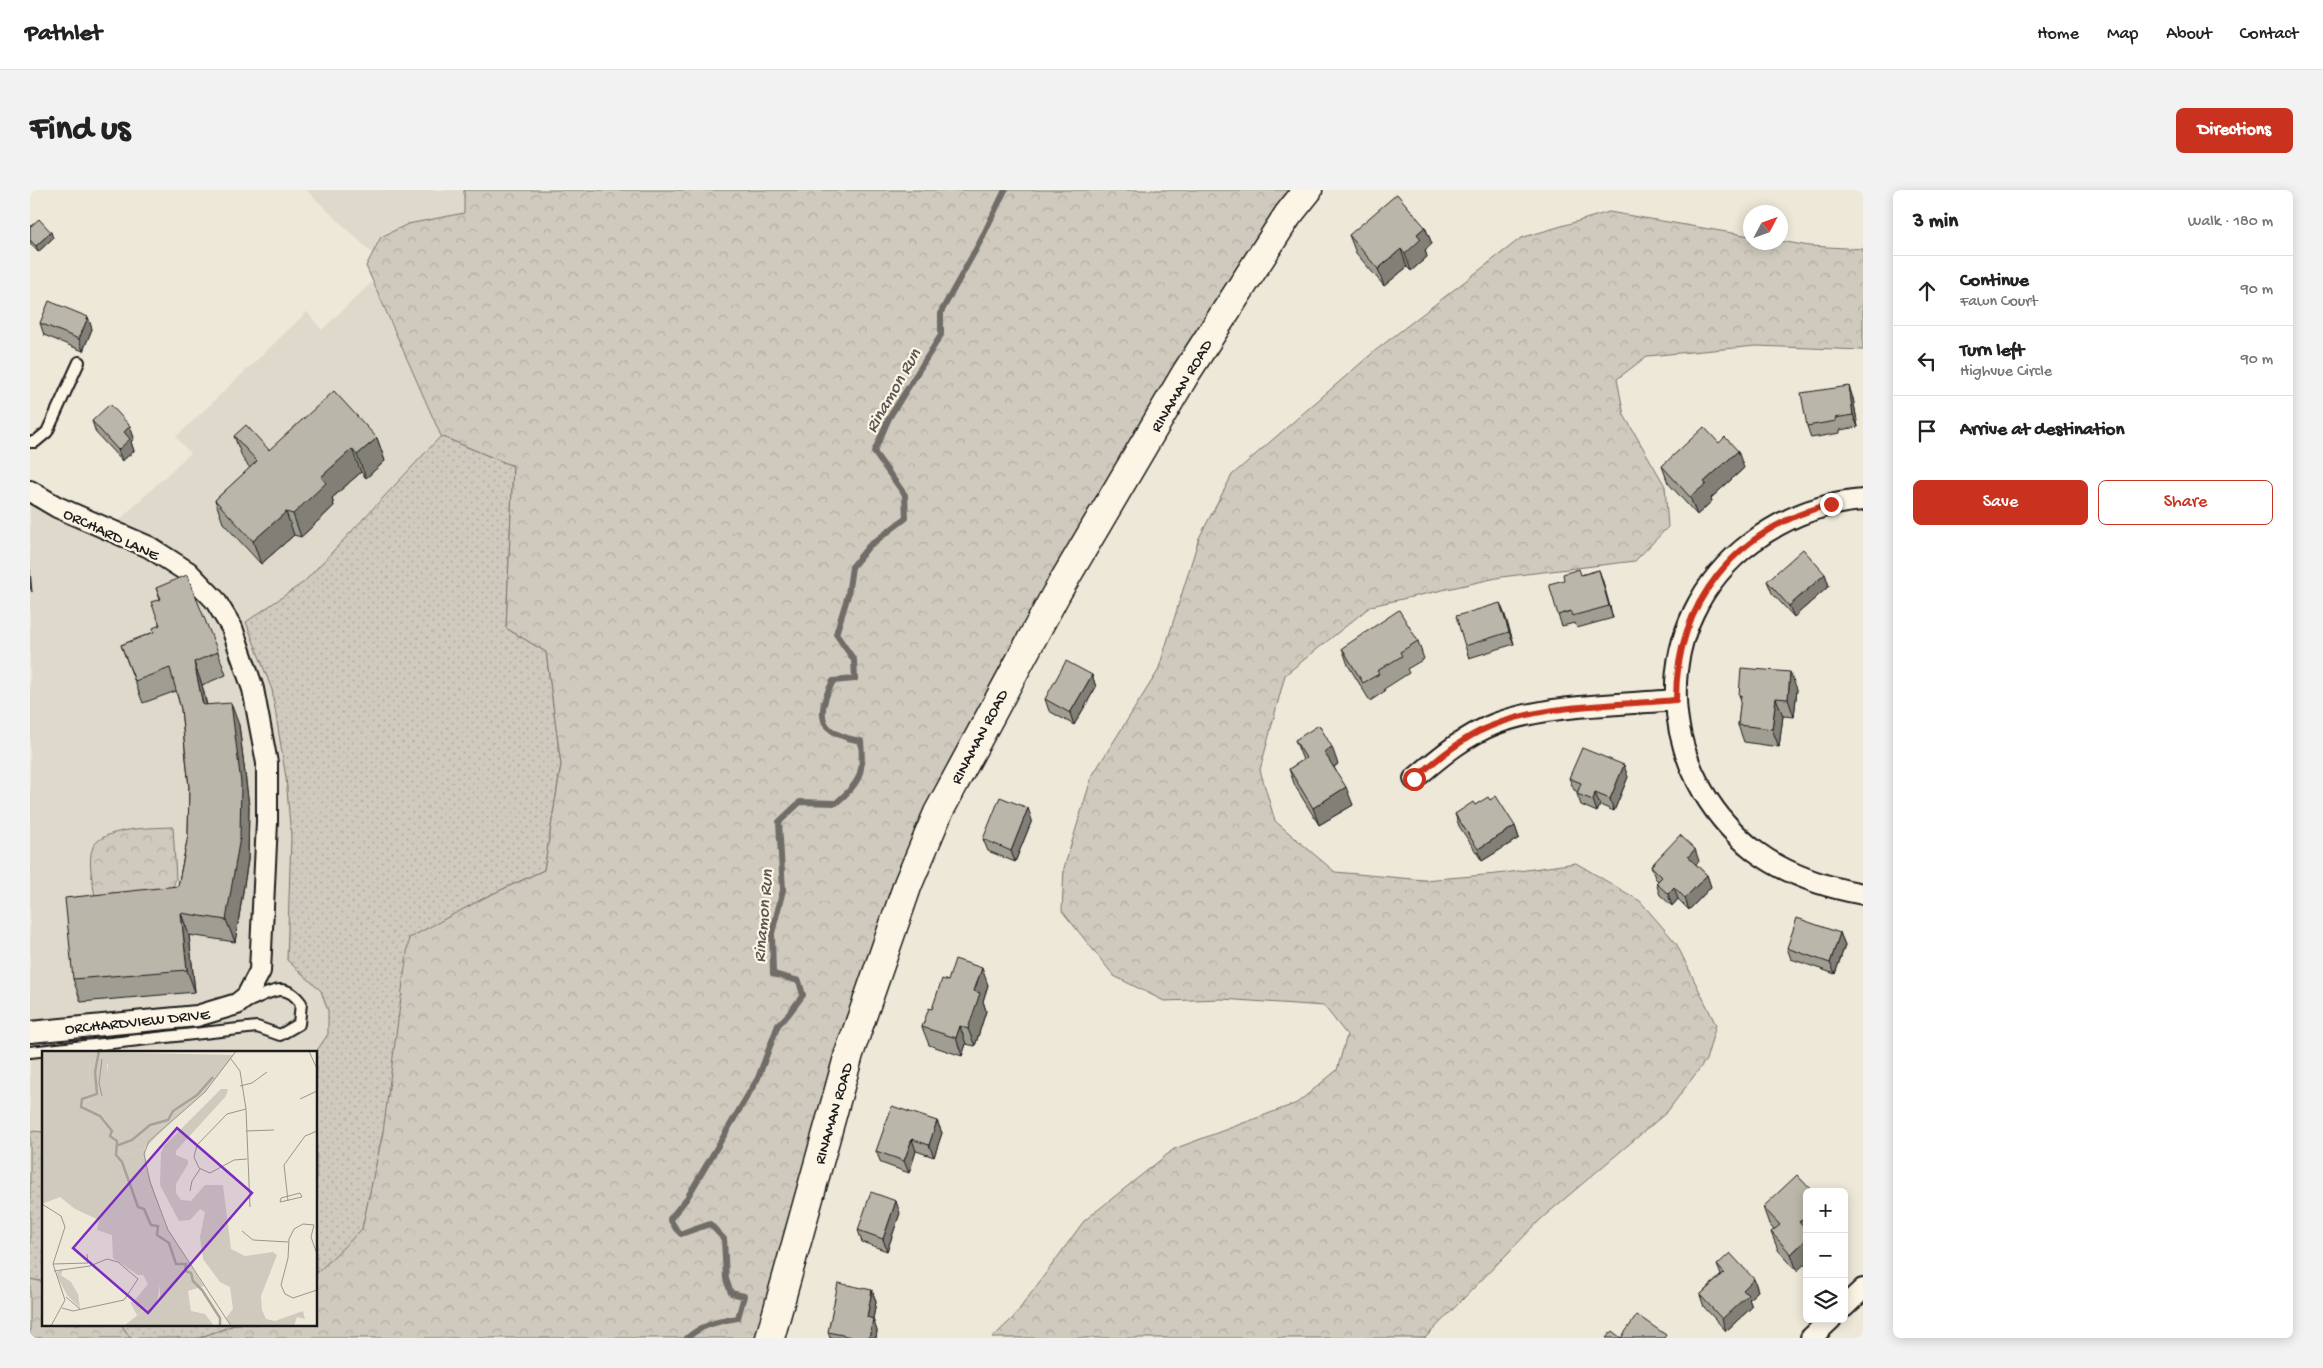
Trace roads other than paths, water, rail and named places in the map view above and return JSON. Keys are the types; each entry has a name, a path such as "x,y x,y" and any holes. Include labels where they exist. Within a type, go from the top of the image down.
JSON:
{"street":[{"name":"RINAMAN ROAD","path":"770,1338 849,1054 908,884 938,813 1056,594 1186,373 1266,248 1308,190"},
{"name":"ORCHARD LANE","path":"30,491 57,507 140,542 188,572 215,600 232,628 253,690 267,763 260,971 248,996 237,1004"},
{"path":"1863,500 1822,507 1779,524 1745,548 1721,570 1705,591 1689,624 1679,657 1676,700 1682,739 1695,779 1708,802 1737,836 1757,852 1789,872 1819,884 1863,894"},
{"path":"1414,779 1461,742 1478,732 1509,720 1554,710 1676,700"},
{"name":"ORCHARDVIEW DRIVE","path":"30,1032 197,1016 237,1004"},
{"path":"1848,1303 1863,1289"},
{"path":"1811,1338 1827,1323"}],"lane":[{"path":"30,442 35,442 47,432 79,362"},
{"path":"30,1052 258,1027 280,1035 299,1024 301,1003 296,996 288,991 274,989 247,1003 237,1004"}],"waterway":[{"name":"Rinamon Run","path":"687,1338 711,1324 738,1318 744,1296 731,1293 726,1279 724,1239 710,1224 681,1234 670,1219 687,1198 758,1078 778,1025 803,995 799,981 773,974 772,933 783,890 779,822 800,802 836,803 856,783 861,769 861,741 837,734 824,722 823,714 827,694 833,681 855,679 854,660 836,634 848,595 852,567 869,546 906,518 905,495 874,452 889,418 941,335 941,312 980,242 1005,190"}]}
